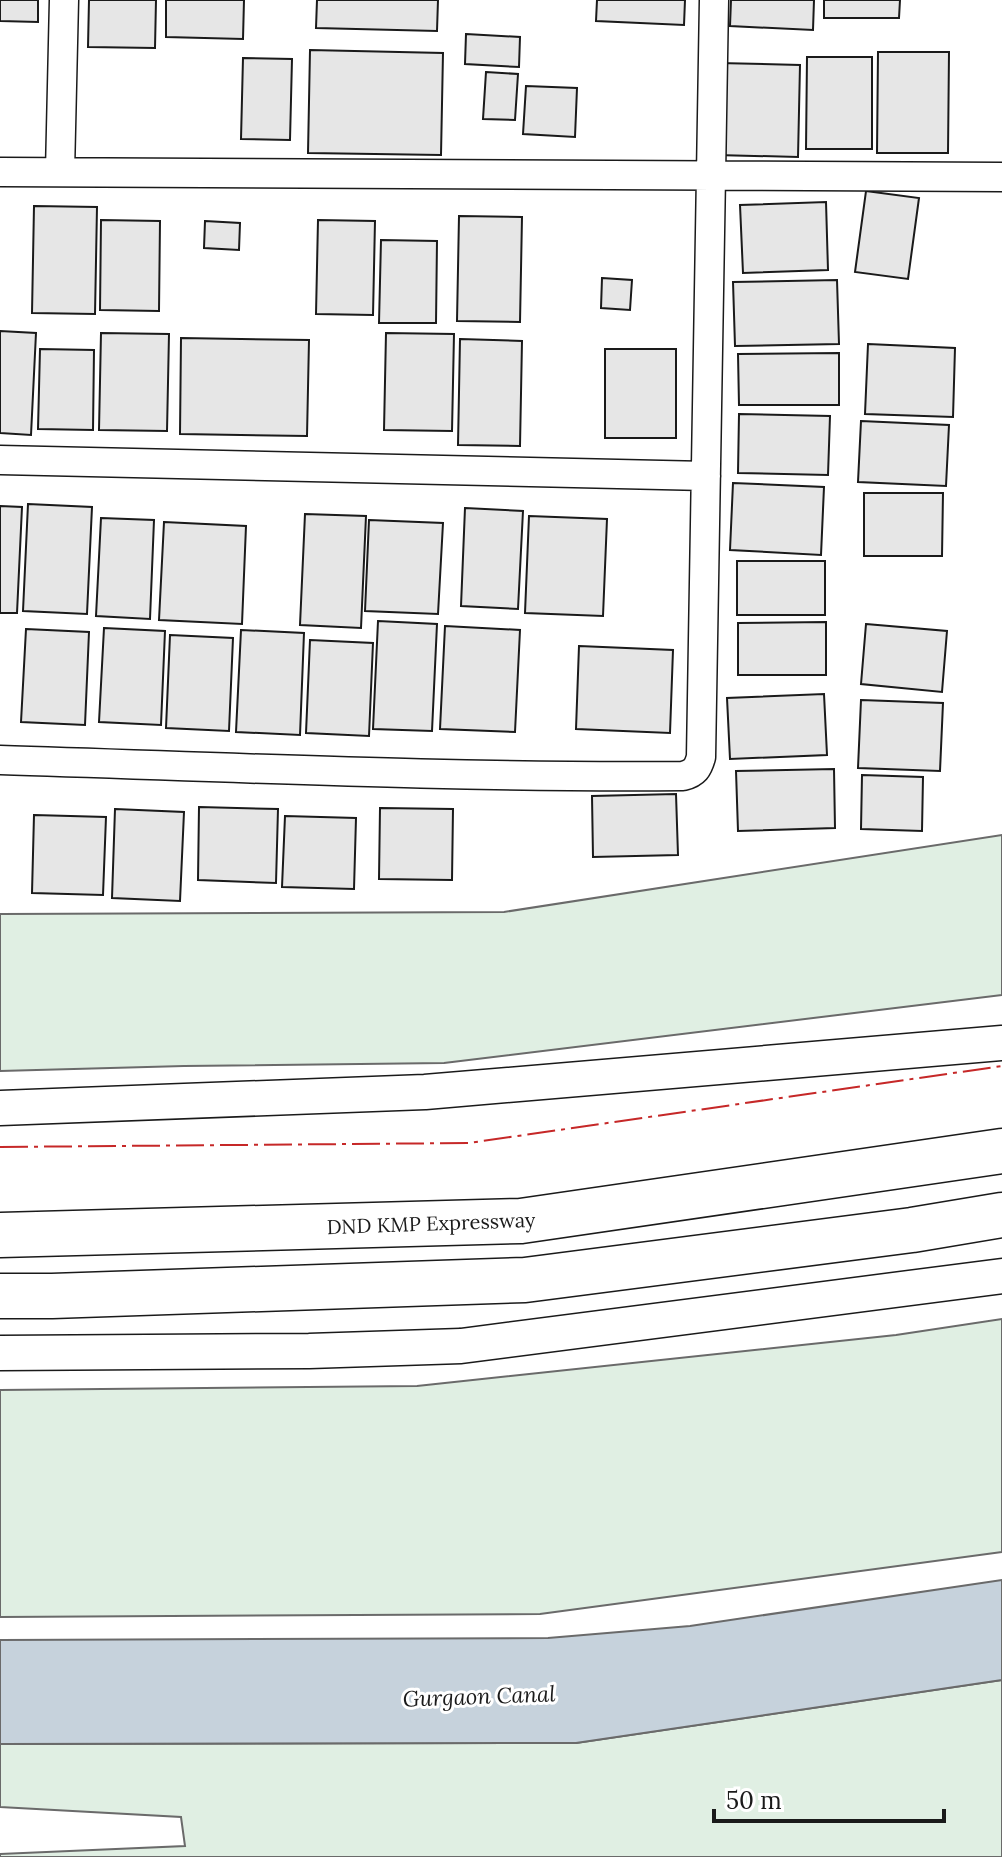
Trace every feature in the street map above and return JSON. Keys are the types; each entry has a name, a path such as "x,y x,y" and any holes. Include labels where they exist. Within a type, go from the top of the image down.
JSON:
{"highway":[{"name":"DND KMP Expressway","path":"0,1235 521,1221 1002,1151"},
{"path":"0,1296 525,1280 912,1230 1002,1215"}],"street":[{"path":"60,172 64,0"},
{"path":"0,760 508,775 683,776 699,767 714,0"},
{"path":"0,172 1002,177"},
{"path":"0,460 706,476"},
{"path":"0,1108 425,1092 1002,1043"},
{"path":"0,1353 309,1351 461,1346 1002,1276"}],"green space":[{"path":"1002,835 1002,995 444,1063 0,1071 0,914 504,912"},
{"path":"1002,1319 1002,1552 540,1614 0,1617 0,1390 417,1386 896,1335"},
{"path":"1002,1680 1002,1857 0,1857 0,1854 185,1846 181,1817 0,1807 0,1744 576,1743"}],"water":[{"name":"Gurgaon Canal","path":"1002,1580 1002,1680 576,1743 0,1744 0,1640 548,1638 690,1626"}],"building":[{"path":"0,0 38,0 38,22 0,21"},
{"path":"89,0 156,0 155,48 88,47"},
{"path":"166,0 244,0 243,39 166,37"},
{"path":"317,0 438,0 437,31 316,28"},
{"path":"597,0 685,0 684,25 596,21"},
{"path":"731,0 814,0 813,30 730,26"},
{"path":"824,0 900,0 899,18 824,18"},
{"path":"466,34 520,37 519,67 465,64"},
{"path":"310,50 443,53 441,155 308,153"},
{"path":"878,52 949,52 948,153 877,153"},
{"path":"807,57 872,57 872,149 806,149"},
{"path":"243,58 292,59 290,140 241,139"},
{"path":"718,63 800,65 798,157 716,155"},
{"path":"486,72 518,74 515,120 483,119"},
{"path":"526,86 577,88 575,137 523,134"},
{"path":"866,191 919,198 908,279 855,272"},
{"path":"826,202 828,270 743,273 740,205"},
{"path":"34,206 97,207 95,314 32,313"},
{"path":"459,216 522,217 520,322 457,321"},
{"path":"101,220 160,221 159,311 100,310"},
{"path":"318,220 375,221 373,315 316,314"},
{"path":"205,221 240,223 239,250 204,248"},
{"path":"381,240 437,241 436,323 379,323"},
{"path":"602,278 632,280 630,310 601,308"},
{"path":"837,280 839,344 735,346 733,282"},
{"path":"0,331 36,333 31,435 0,433"},
{"path":"101,333 169,334 167,431 99,430"},
{"path":"386,333 454,334 452,431 384,430"},
{"path":"181,338 309,340 307,436 180,434"},
{"path":"460,339 522,341 520,446 458,445"},
{"path":"868,344 955,348 953,417 865,414"},
{"path":"40,349 94,350 93,430 38,429"},
{"path":"605,349 676,349 676,438 605,438"},
{"path":"839,353 839,405 739,405 738,354"},
{"path":"739,414 830,416 828,475 738,473"},
{"path":"861,421 949,425 946,486 858,482"},
{"path":"733,483 824,487 821,555 730,550"},
{"path":"864,493 943,493 942,556 864,556"},
{"path":"28,504 92,507 87,614 23,611"},
{"path":"0,506 22,507 17,613 0,613"},
{"path":"465,508 523,511 518,609 461,606"},
{"path":"305,514 366,516 361,628 300,625"},
{"path":"529,516 607,519 603,616 525,613"},
{"path":"101,518 154,520 150,619 96,616"},
{"path":"369,520 443,523 438,614 365,611"},
{"path":"164,522 246,526 242,624 159,620"},
{"path":"737,561 825,561 825,615 737,615"},
{"path":"378,621 437,624 432,731 373,729"},
{"path":"826,622 826,675 738,675 738,623"},
{"path":"866,624 947,631 942,692 861,684"},
{"path":"445,626 520,630 515,732 440,729"},
{"path":"104,628 165,631 161,725 99,722"},
{"path":"26,629 89,632 85,725 21,722"},
{"path":"241,630 304,633 300,735 236,732"},
{"path":"170,635 233,638 229,731 166,728"},
{"path":"310,640 373,643 369,736 306,733"},
{"path":"579,646 673,650 670,733 576,729"},
{"path":"824,694 827,755 730,759 727,698"},
{"path":"861,700 943,703 940,771 858,768"},
{"path":"834,769 835,828 738,831 736,771"},
{"path":"862,775 923,777 922,831 861,829"},
{"path":"676,794 678,855 593,857 592,796"},
{"path":"199,807 278,809 276,883 198,880"},
{"path":"380,808 453,809 452,880 379,879"},
{"path":"115,809 184,812 180,901 112,898"},
{"path":"34,815 106,817 103,895 32,893"},
{"path":"285,816 356,818 354,889 282,887"}],"power":[{"path":"0,1147 469,1143 1002,1066"}]}
